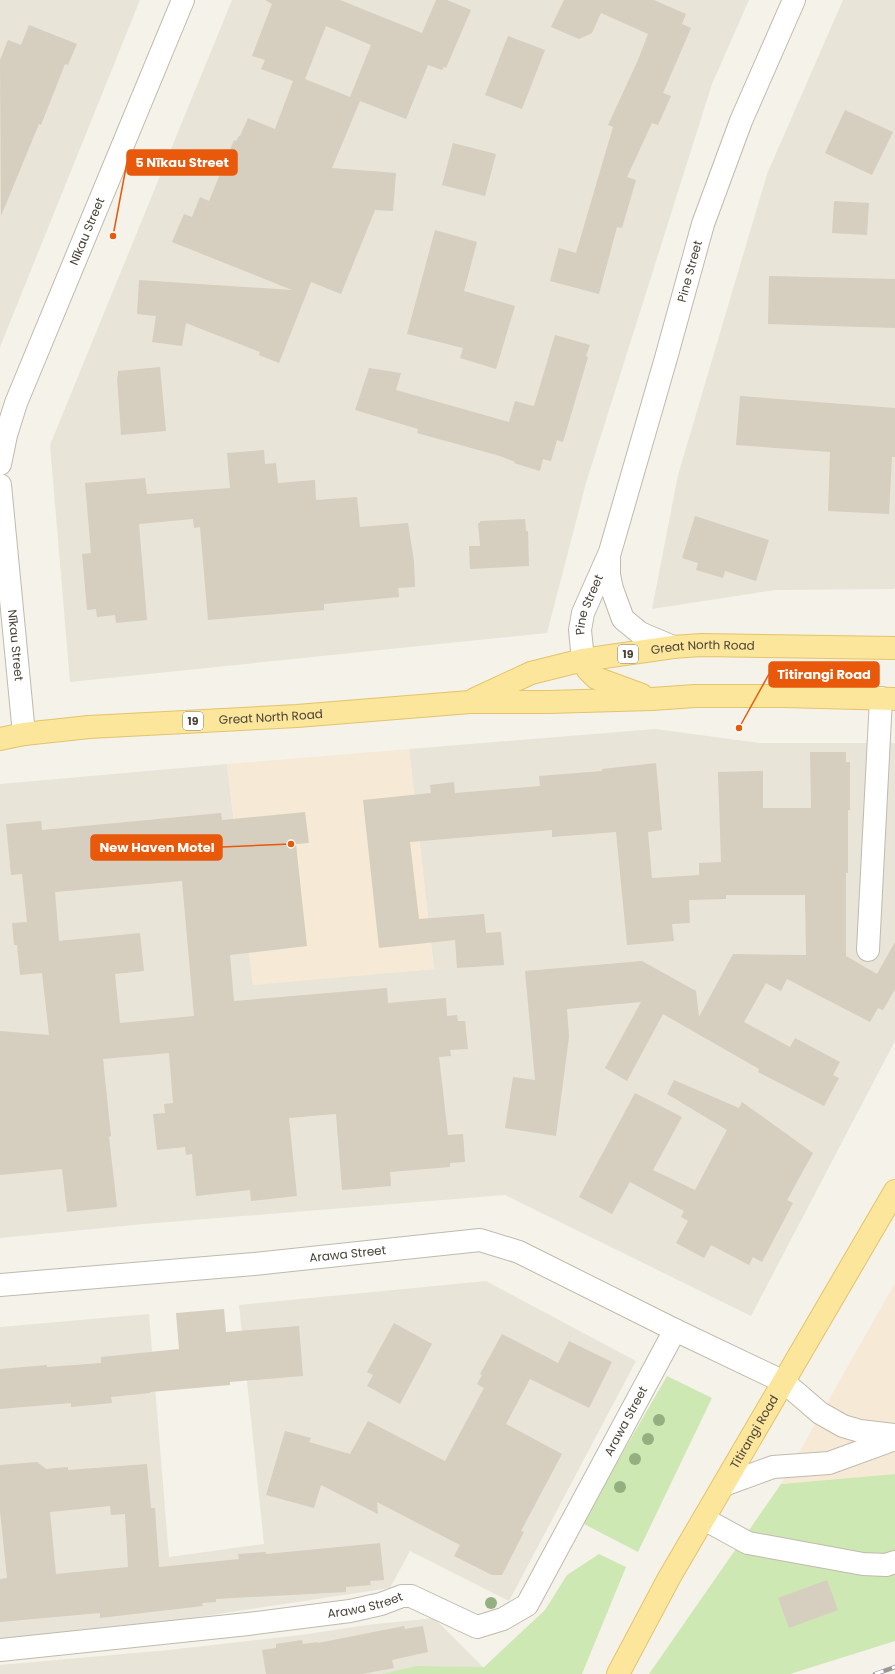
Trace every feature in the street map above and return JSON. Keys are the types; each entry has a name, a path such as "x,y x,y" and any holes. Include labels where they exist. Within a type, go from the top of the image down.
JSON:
{"main road":[{"name":"Great North Road","path":"470,702 531,673 583,660 673,647 701,645 895,648"},
{"path":"583,660 588,670 596,678 652,699"},
{"name":"Great North Road","path":"0,739 24,734 89,727 296,716 470,702 548,702 652,699 695,696 888,698"},
{"name":"Titirangi Road","path":"618,1674 669,1578 895,1191"}],"street":[{"name":"Nīkau Street","path":"0,464 6,435 16,403 182,0"},
{"name":"Pine Street","path":"583,660 580,630 584,613 610,552 666,358 702,224 741,121 794,0"},
{"name":"Nīkau Street","path":"0,485 24,734"},
{"name":"Pine Street","path":"610,552 609,575 612,589 623,619 640,633 673,647"},
{"path":"868,950 888,698"},
{"name":"Arawa Street","path":"0,1285 254,1264 480,1240 519,1252 675,1330 784,1382 820,1413 843,1426 860,1431 895,1435"},
{"name":"Arawa Street","path":"0,1650 350,1611 381,1604 402,1596 411,1596 477,1626 503,1619 527,1605 675,1330"},
{"path":"724,1485 773,1467 829,1463 895,1439"},
{"path":"704,1519 748,1543 863,1564 886,1565 895,1562"}],"shaded area":[{"path":"0,0 140,0 0,347"},
{"path":"232,0 749,0 712,84 586,483 547,633 70,682 50,445"},
{"path":"843,0 895,0 895,587 894,589 775,590 652,609 678,475 767,174"},
{"path":"655,729 760,743 895,743 895,1041 751,1316 505,1195 144,1224 0,1238 0,784 227,764 253,984 434,969 409,749"},
{"path":"409,749 434,969 253,985 227,764"},
{"path":"486,1281 636,1361 509,1601 410,1551 390,1588 171,1621 0,1641 0,1327 149,1314 169,1557 264,1544 239,1305"},
{"path":"895,1283 895,1474 781,1484"},
{"path":"434,1618 488,1672 483,1674 0,1674 0,1665 169,1650"}],"green space":[{"path":"667,1376 712,1398 638,1552 582,1523"},
{"path":"895,1474 895,1641 790,1674 649,1674 781,1484"},
{"path":"599,1554 626,1567 582,1674 382,1674 416,1666 484,1667 545,1610 567,1575"}],"building":[{"path":"265,0 340,0 422,33 436,0 447,0 471,10 446,68 444,67 442,70 428,65 406,119 360,101 332,168 396,173 393,211 375,210 341,294 311,282 279,363 259,355 260,352 186,323 182,346 152,342 156,316 137,314 139,280 292,290 172,242 184,214 192,217 200,197 209,201 234,140 236,141 240,136 248,118 275,129 293,81 261,69 265,60 252,56 272,4","holes":["326,26 371,45 350,97 305,79"]},
{"path":"564,0 654,0 686,14 682,24 691,28 663,93 671,96 658,125 652,123 627,177 636,180 622,228 617,227 599,294 550,281 559,248 576,253 613,127 608,125 638,60 648,34 601,13 592,33 579,39 551,27"},
{"path":"29,25 77,44 68,65 65,64 41,125 39,124 1,216 0,60 8,40 21,45"},
{"path":"508,36 545,50 522,109 485,95"},
{"path":"845,110 893,132 872,175 825,153"},
{"path":"453,143 496,154 485,196 442,185"},
{"path":"834,201 869,203 867,235 832,233"},
{"path":"435,230 477,242 464,291 515,306 496,369 460,358 463,348 407,334"},
{"path":"769,276 895,279 895,328 768,324"},
{"path":"555,335 590,345 586,356 588,357 563,442 557,440 551,461 543,459 540,471 514,463 515,462 500,456 417,433 418,429 355,410 369,368 401,373 396,390 509,422 515,401 534,406"},
{"path":"160,367 166,431 121,435 117,377 118,371"},
{"path":"740,396 895,408 895,457 892,457 889,514 828,511 830,452 736,445"},
{"path":"264,450 265,464 276,463 278,483 315,480 316,500 357,497 360,527 408,523 414,561 415,587 398,588 399,597 324,604 324,610 208,620 200,527 194,528 193,519 139,524 147,620 116,623 115,615 97,617 96,609 87,610 82,554 91,553 85,483 145,478 147,494 230,488 227,453"},
{"path":"695,516 769,540 756,581 725,571 723,578 696,570 698,563 682,558"},
{"path":"525,519 526,531 528,531 529,566 470,569 469,546 480,546 478,523 480,523 480,521"},
{"path":"810,752 846,752 846,762 850,762 848,873 846,873 846,956 877,974 895,942 895,989 883,1010 878,1008 870,1022 787,979 781,991 766,983 744,1022 790,1047 795,1038 840,1062 833,1075 839,1078 824,1106 758,1072 759,1069 663,1014 627,1081 605,1068 641,1002 567,1009 569,1037 556,1136 505,1128 513,1077 535,1080 525,971 642,961 696,991 699,1017 733,954 806,955 805,895 726,895 726,899 689,900 690,923 672,924 674,941 627,945 616,832 552,837 552,830 410,842 419,919 484,914 486,933 501,932 504,965 457,968 455,940 379,948 363,800 431,793 430,785 454,782 455,793 540,786 539,776 602,771 602,769 656,763 662,830 648,832 652,878 699,875 699,863 721,862 718,772 763,771 763,808 811,808"},
{"path":"305,812 309,843 296,844 307,946 230,955 234,1001 387,988 388,1003 446,998 447,1016 457,1015 458,1021 465,1021 468,1049 450,1050 451,1056 439,1057 448,1135 463,1134 465,1162 450,1163 450,1167 390,1172 391,1186 342,1190 336,1114 289,1118 297,1196 251,1201 250,1190 196,1196 192,1154 186,1155 185,1147 157,1150 153,1114 165,1113 164,1104 173,1103 169,1053 103,1059 111,1136 109,1137 117,1207 67,1212 62,1169 0,1175 0,1031 49,1035 42,973 20,975 17,945 14,945 12,923 27,922 22,874 11,875 6,824 41,821 42,830 221,813 222,820","holes":["182,881 194,1016 120,1023 115,974 144,971 140,933 59,941 55,892"]},
{"path":"674,1080 739,1108 742,1102 813,1153 787,1200 793,1203 762,1262 753,1257 749,1265 711,1245 704,1258 676,1243 688,1221 681,1217 684,1211 630,1182 612,1214 579,1197 635,1093 682,1117 653,1170 695,1190 727,1130 667,1094"},
{"path":"224,1309 226,1332 299,1326 303,1376 230,1382 230,1385 111,1397 112,1403 71,1407 71,1403 0,1409 0,1369 47,1365 47,1367 101,1363 101,1357 179,1349 176,1313"},
{"path":"394,1323 432,1344 400,1404 367,1386 373,1375 367,1372"},
{"path":"502,1334 558,1363 569,1341 612,1362 589,1408 530,1379 506,1424 562,1454 521,1531 524,1532 502,1575 492,1575 454,1556 460,1545 377,1502 378,1514 321,1485 314,1508 266,1495 285,1431 311,1438 309,1442 350,1454 368,1421 445,1461 484,1388 477,1384 482,1375 480,1374"},
{"path":"37,1462 46,1469 68,1467 68,1470 147,1464 151,1508 155,1508 159,1567 239,1559 238,1554 266,1552 266,1554 380,1543 384,1580 370,1581 371,1585 346,1587 346,1592 216,1599 216,1602 202,1603 203,1606 100,1618 100,1613 0,1622 0,1579 7,1578 0,1511 0,1465","holes":["110,1506 111,1515 125,1514 128,1567 56,1574 50,1512"]},
{"path":"827,1580 838,1610 789,1628 778,1598"},
{"path":"404,1626 405,1629 423,1626 428,1652 392,1660 394,1668 362,1674 266,1674 262,1650 276,1648 276,1644 302,1640 303,1644 318,1643"}],"railway":[{"path":"875,1674 895,1667"}],"place":[{"name":"5 Nīkau Street","path":"113,236"},
{"name":"Titirangi Road","path":"739,728"},
{"name":"New Haven Motel","path":"291,844"}]}
